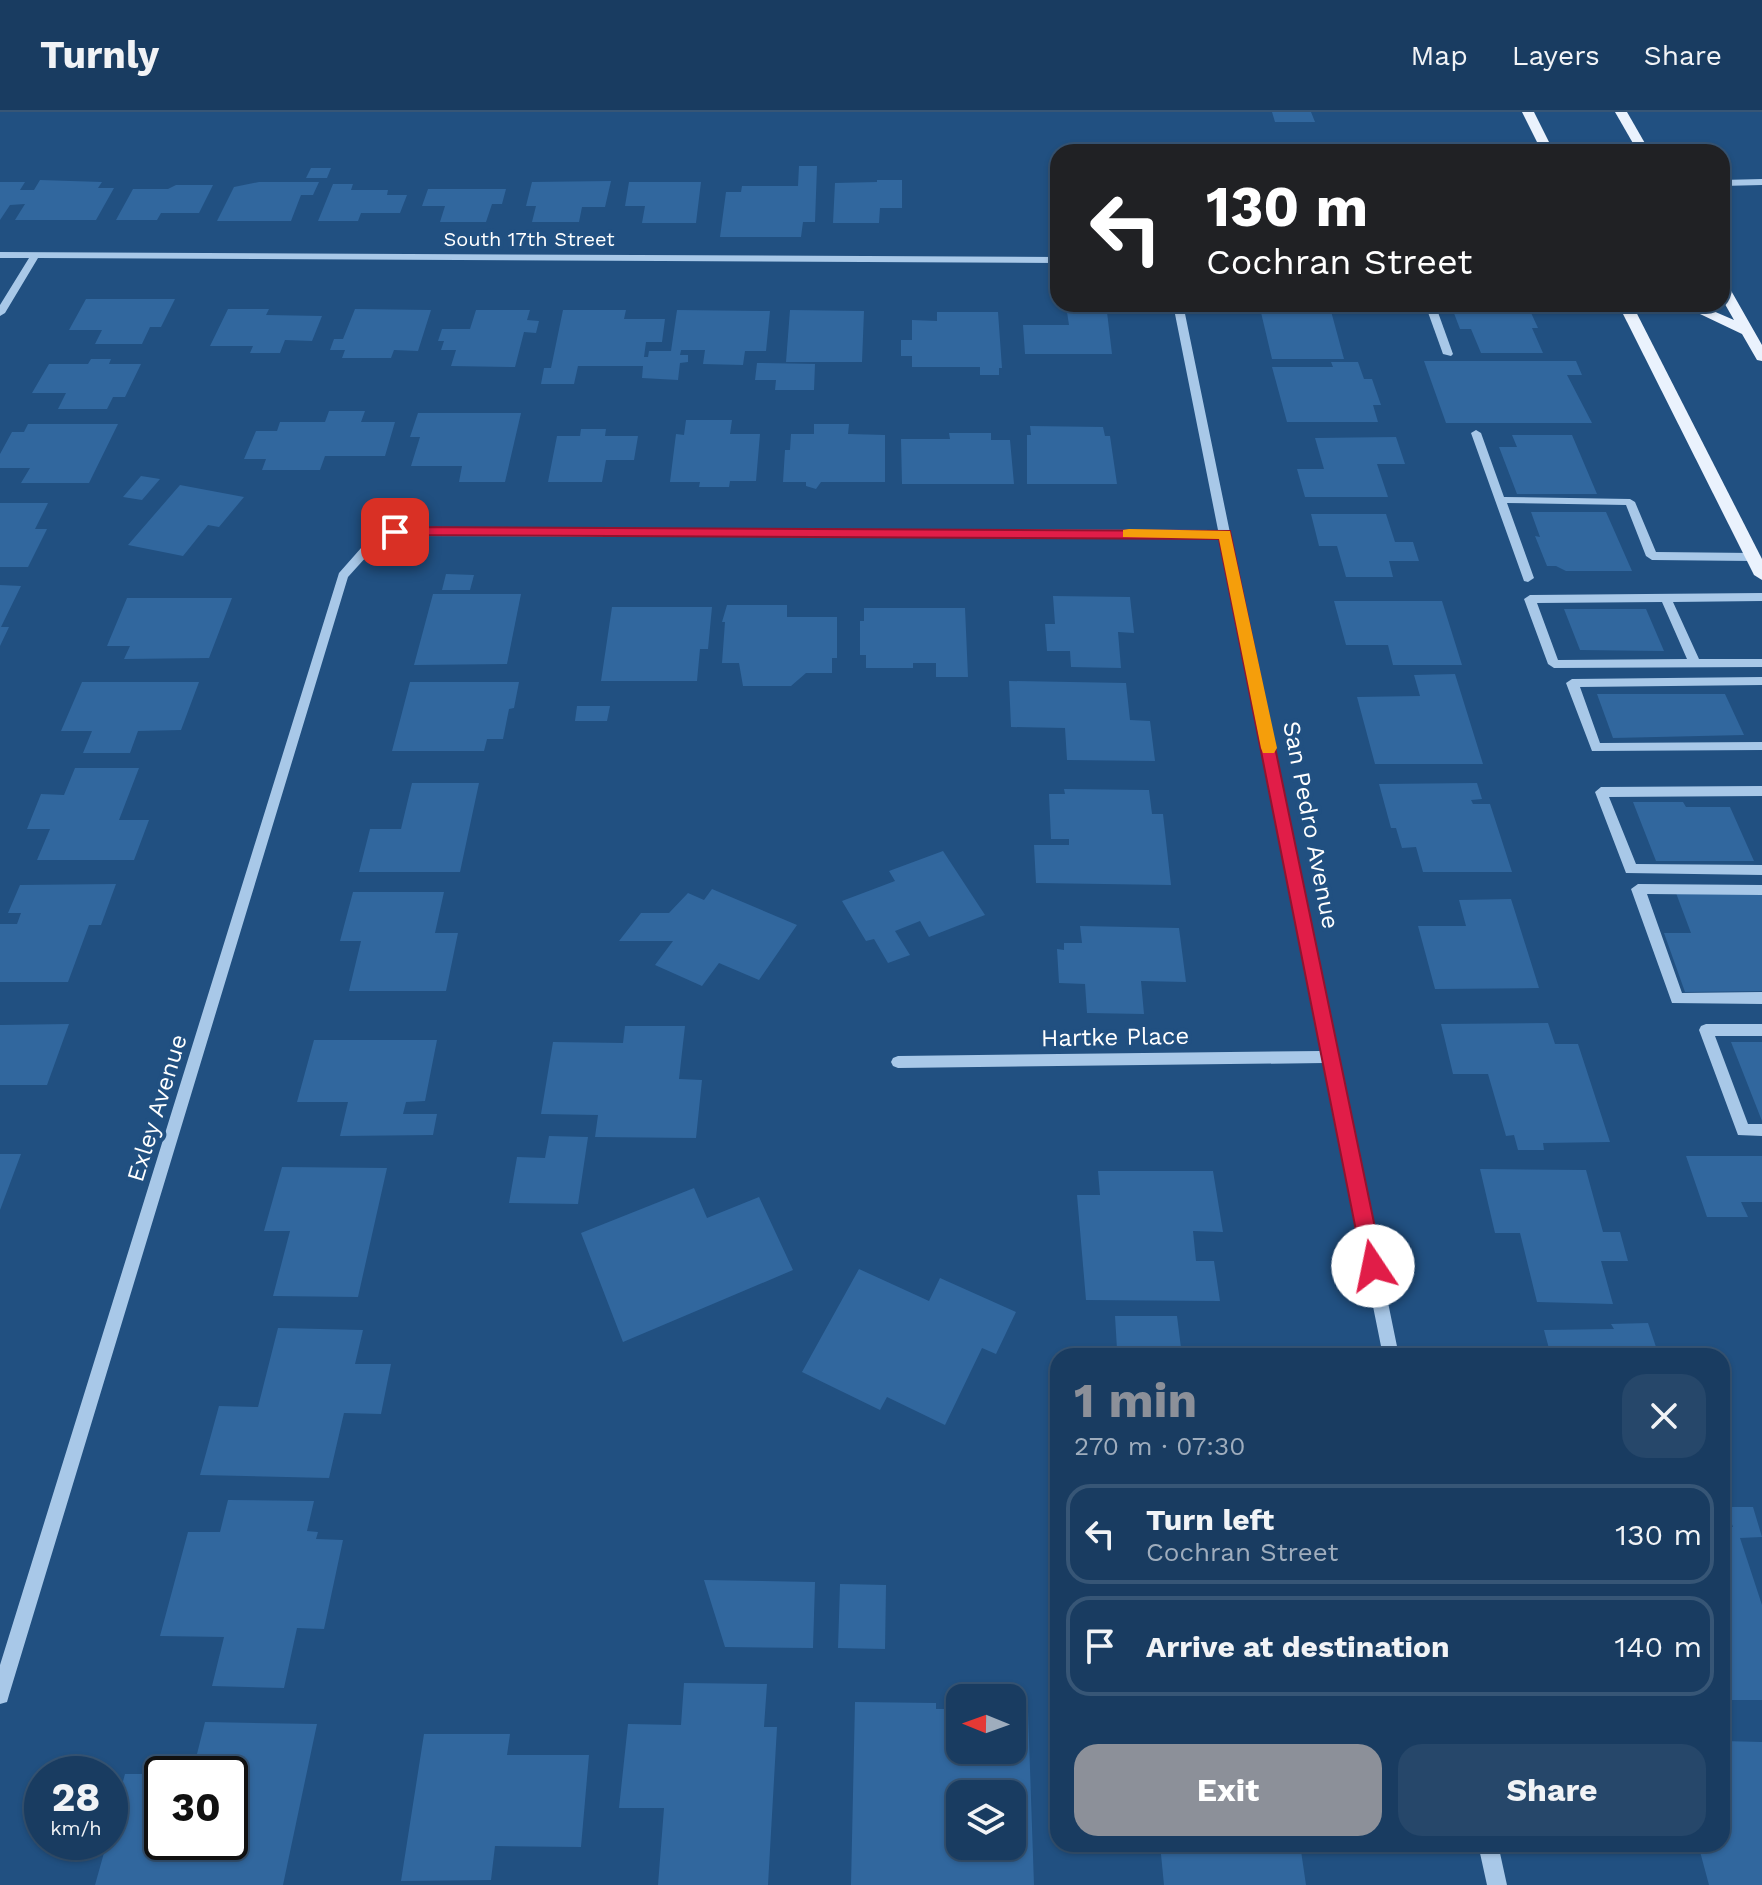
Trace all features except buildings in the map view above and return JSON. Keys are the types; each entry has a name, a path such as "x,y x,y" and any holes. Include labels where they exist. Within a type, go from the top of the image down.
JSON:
{"main road":[{"path":"1528,112 1544,144"},
{"path":"1621,112 1639,144"},
{"path":"1730,301 1762,357"},
{"path":"1629,312 1762,575"},
{"path":"1704,312 1747,331"}],"street":[{"path":"1730,183 1760,185"},
{"name":"South 17th Street","path":"0,255 1050,260"},
{"path":"0,313 35,255"},
{"name":"San Pedro Avenue","path":"1180,312 1389,1348"},
{"path":"1433,312 1448,354"},
{"path":"1476,433 1528,578"},
{"path":"1501,500 1630,502 1652,556 1753,557"},
{"name":"Exley Avenue","path":"0,1695 343,576 373,542 395,532 1225,534"},
{"path":"1762,597 1530,599 1554,664 1762,663"},
{"path":"1666,598 1695,664"},
{"path":"1762,681 1572,683 1596,748 1762,746"},
{"path":"1762,791 1601,792 1631,869 1762,870"},
{"path":"1762,890 1638,889 1677,999 1762,998"},
{"path":"1762,1030 1706,1030 1743,1130 1762,1130"},
{"name":"Hartke Place","path":"898,1062 1331,1057"},
{"path":"1490,1852 1497,1885"}],"slow traffic":[{"path":"1129,534 1225,534 1269,748"}],"route":[{"path":"395,532 1225,534 1373,1266"}]}
